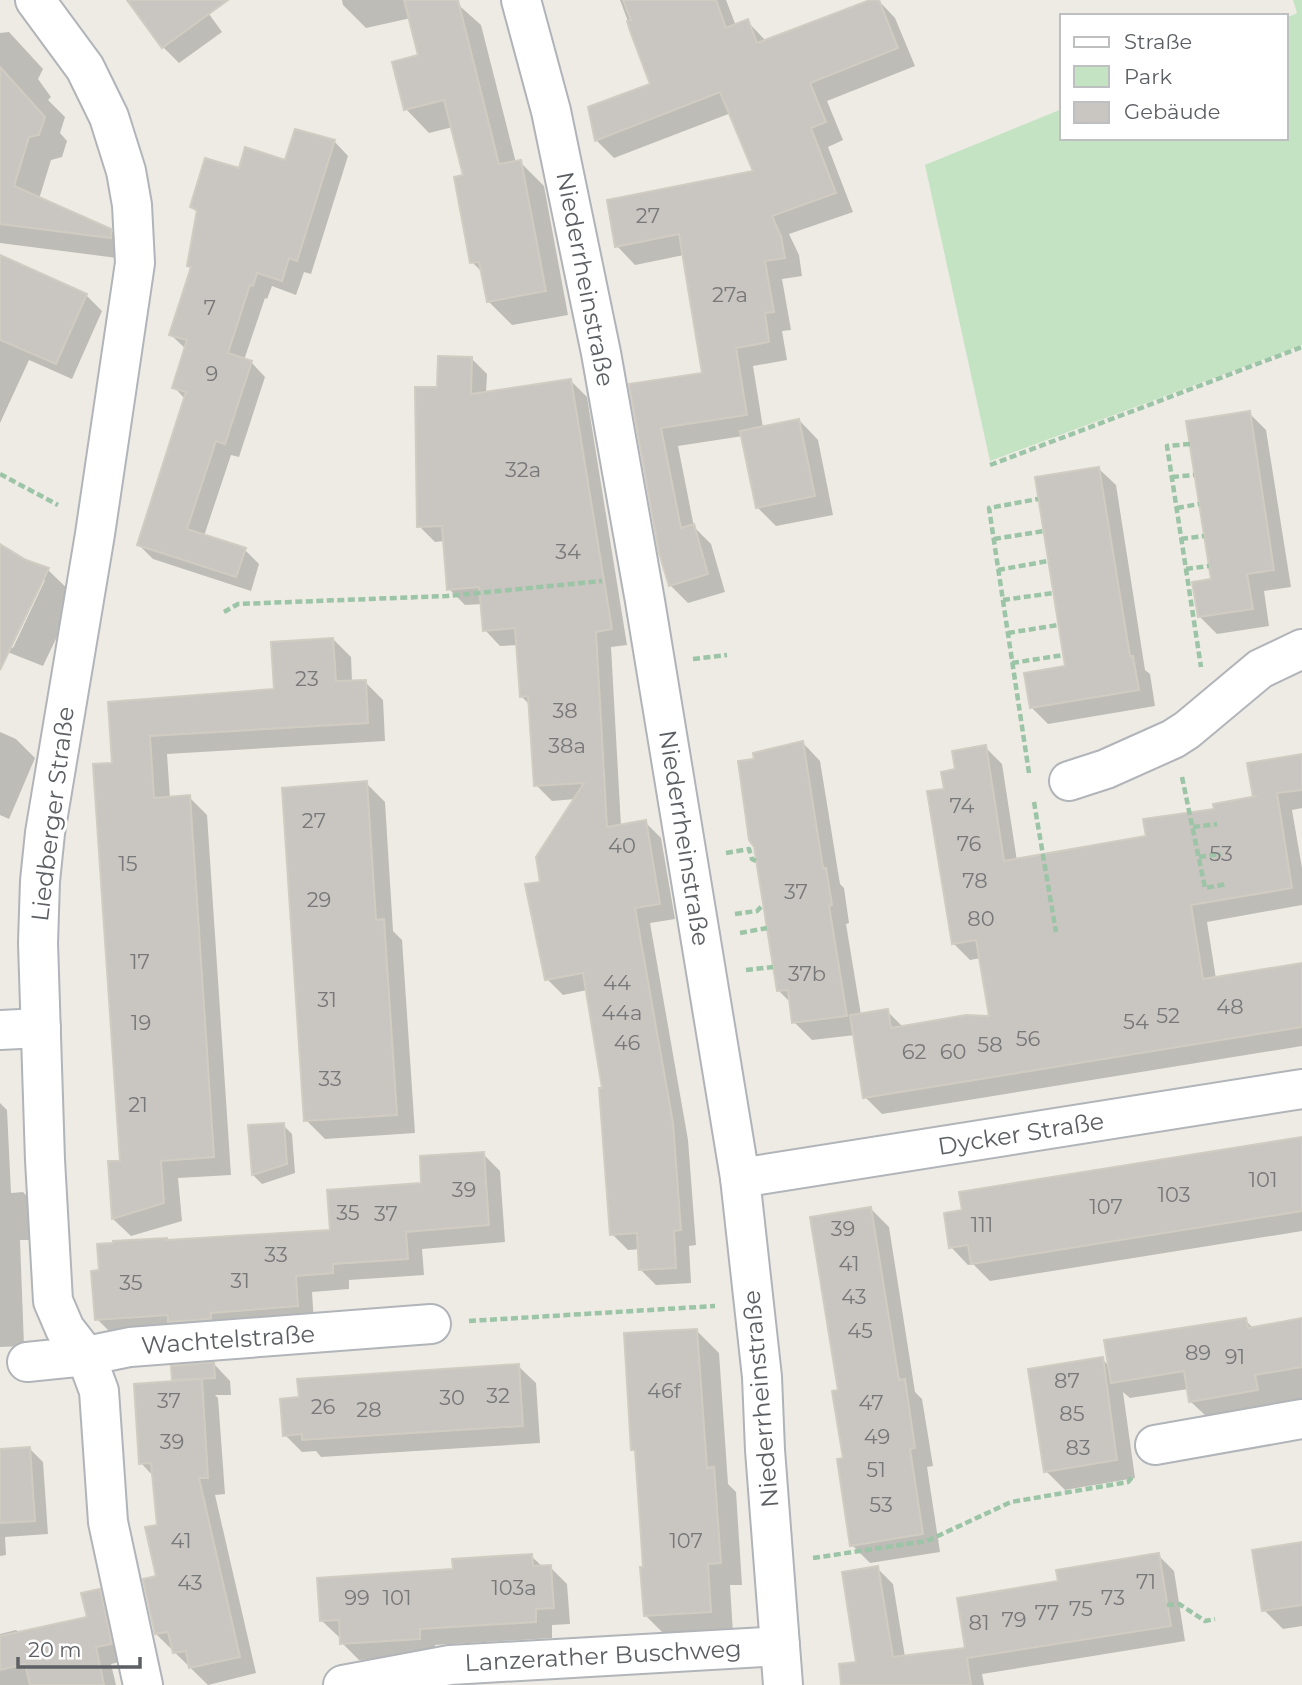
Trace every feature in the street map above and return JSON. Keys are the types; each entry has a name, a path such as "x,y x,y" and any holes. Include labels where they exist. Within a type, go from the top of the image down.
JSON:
{"street":[{"name":"Liedberger Straße","path":"35,0 85,68 109,117 132,205 135,263 96,525 45,833 38,943 53,1301 65,1329 86,1356 99,1391 108,1522 143,1685"},
{"name":"Niederrheinstraße","path":"521,0 551,111 590,300 641,575 740,1178 762,1377 783,1685"},
{"path":"1069,782 1106,769 1173,739 1209,713 1260,669 1302,649"},
{"path":"0,1030 41,1028"},
{"name":"Dycker Straße","path":"740,1178 1302,1089"},
{"name":"Wachtelstraße","path":"27,1362 86,1356 130,1347 431,1324"},
{"path":"1155,1445 1302,1419"},
{"name":"Lanzerather Buschweg","path":"343,1685 450,1665 780,1646"}],"path":[{"path":"990,465 1302,346"},
{"path":"1190,444 1167,446 1209,713"},
{"path":"0,474 96,525"},
{"path":"1172,477 1194,475"},
{"path":"1029,775 989,508 1038,499"},
{"path":"1177,508 1199,504"},
{"path":"994,539 1044,531"},
{"path":"1181,539 1204,536"},
{"path":"998,570 1048,561"},
{"path":"1186,569 1209,566"},
{"path":"224,612 238,604 447,596 641,575"},
{"path":"1003,600 1054,593"},
{"path":"1008,634 1058,625"},
{"path":"1012,663 1063,655"},
{"path":"1173,739 1205,888 1227,884"},
{"path":"1033,800 1056,932"},
{"path":"1193,827 1217,824"},
{"path":"1199,857 1221,854"},
{"path":"431,1324 755,1304"},
{"path":"774,1564 927,1541 1011,1502 1128,1482 1155,1445"},
{"path":"1167,1605 1178,1604 1205,1621 1214,1619"}],"green space":[{"path":"1293,0 1302,0 1302,345 990,461 925,165 1060,110 1060,140 1288,140 1288,17 1297,13"}],"building":[{"path":"127,0 228,0 162,48"},
{"path":"404,0 458,0 499,164 521,160 546,291 487,302 479,262 470,263 454,177 463,175 444,100 404,110 392,62 418,55"},
{"path":"623,0 716,0 726,28 748,19 757,43 870,0 879,0 898,48 810,83 826,122 811,128 836,193 772,216 781,236 785,258 765,261 774,312 765,313 769,342 736,348 747,415 661,428 681,528 694,524 708,574 669,586 659,553 629,384 702,373 679,234 615,247 607,200 753,171 720,92 595,141 588,107 650,84 630,31 627,21 631,20"},
{"path":"0,67 45,117 39,135 29,137 14,186 111,229 111,238 0,224"},
{"path":"295,129 335,140 297,261 289,258 282,281 257,273 253,286 250,285 228,353 252,361 225,444 216,441 187,529 246,548 236,577 137,545 186,392 172,388 187,340 169,335 191,267 187,266 197,210 190,207 205,158 239,168 245,147 285,160"},
{"path":"0,255 87,294 56,364 0,340"},
{"path":"438,356 472,357 471,394 571,379 612,629 596,632 607,827 646,820 660,904 635,908 673,1123 681,1230 674,1231 676,1268 639,1270 637,1233 610,1235 599,1088 602,1088 583,973 545,980 525,884 540,882 536,857 584,783 534,786 528,696 520,697 515,628 483,631 479,587 447,590 442,526 417,527 415,387 437,387"},
{"path":"1250,411 1274,570 1247,574 1253,609 1198,617 1192,582 1211,579 1186,421"},
{"path":"799,419 815,496 756,508 740,431"},
{"path":"1099,467 1130,656 1133,656 1139,690 1030,708 1024,673 1065,666 1035,477"},
{"path":"0,544 26,560 49,568 0,670"},
{"path":"333,638 336,681 366,680 368,723 150,736 154,798 190,795 214,1157 161,1161 164,1203 112,1219 108,1161 120,1161 93,764 112,763 108,702 274,689 271,642"},
{"path":"803,741 823,868 826,868 832,905 829,906 847,1016 792,1023 788,990 777,991 754,847 749,840 738,761 754,759 753,753"},
{"path":"986,745 1004,861 1146,836 1143,819 1214,809 1213,804 1253,797 1247,763 1302,754 1302,790 1277,793 1292,888 1191,905 1203,979 1302,963 1302,1027 863,1098 850,1015 888,1009 891,1028 966,1015 989,1016 976,940 952,944 927,791 944,789 941,772 955,769 952,751"},
{"path":"367,781 376,920 384,919 397,1115 304,1121 282,788"},
{"path":"284,1123 287,1164 252,1175 248,1125"},
{"path":"1302,1137 1302,1211 971,1264 968,1245 949,1248 944,1213 962,1210 959,1192"},
{"path":"484,1152 489,1225 406,1232 408,1259 333,1264 333,1273 296,1276 298,1306 211,1313 211,1319 168,1322 168,1315 95,1320 91,1271 99,1270 97,1244 330,1230 327,1190 421,1183 420,1156"},
{"path":"871,1207 899,1380 905,1379 915,1448 910,1449 923,1534 850,1546 837,1459 843,1458 832,1391 838,1390 810,1217"},
{"path":"1246,1318 1248,1328 1302,1318 1302,1367 1255,1375 1258,1390 1189,1402 1184,1371 1111,1383 1104,1340"},
{"path":"697,1329 707,1468 714,1467 721,1563 708,1564 711,1612 644,1616 635,1450 631,1450 624,1333"},
{"path":"1103,1357 1117,1460 1044,1472 1028,1369"},
{"path":"214,1362 215,1378 172,1380 171,1366"},
{"path":"519,1364 523,1426 302,1440 302,1434 283,1436 280,1399 299,1397 297,1379"},
{"path":"202,1379 208,1478 199,1478 240,1657 189,1668 186,1651 173,1653 168,1632 155,1634 143,1579 156,1576 145,1527 157,1525 151,1463 139,1464 134,1384"},
{"path":"30,1447 35,1521 0,1523 0,1449"},
{"path":"1302,1542 1302,1605 1262,1611 1252,1550"},
{"path":"1159,1553 1171,1626 967,1658 971,1685 841,1685 839,1664 856,1662 842,1572 878,1566 893,1657 965,1648 957,1598 1058,1581 1056,1570"},
{"path":"532,1554 533,1566 551,1565 554,1608 536,1609 536,1622 420,1629 420,1639 340,1644 339,1620 320,1621 317,1578 453,1569 452,1559"},
{"path":"100,1589 112,1644 96,1647 104,1685 30,1685 25,1664 0,1670 0,1636 87,1617 81,1593"}]}
